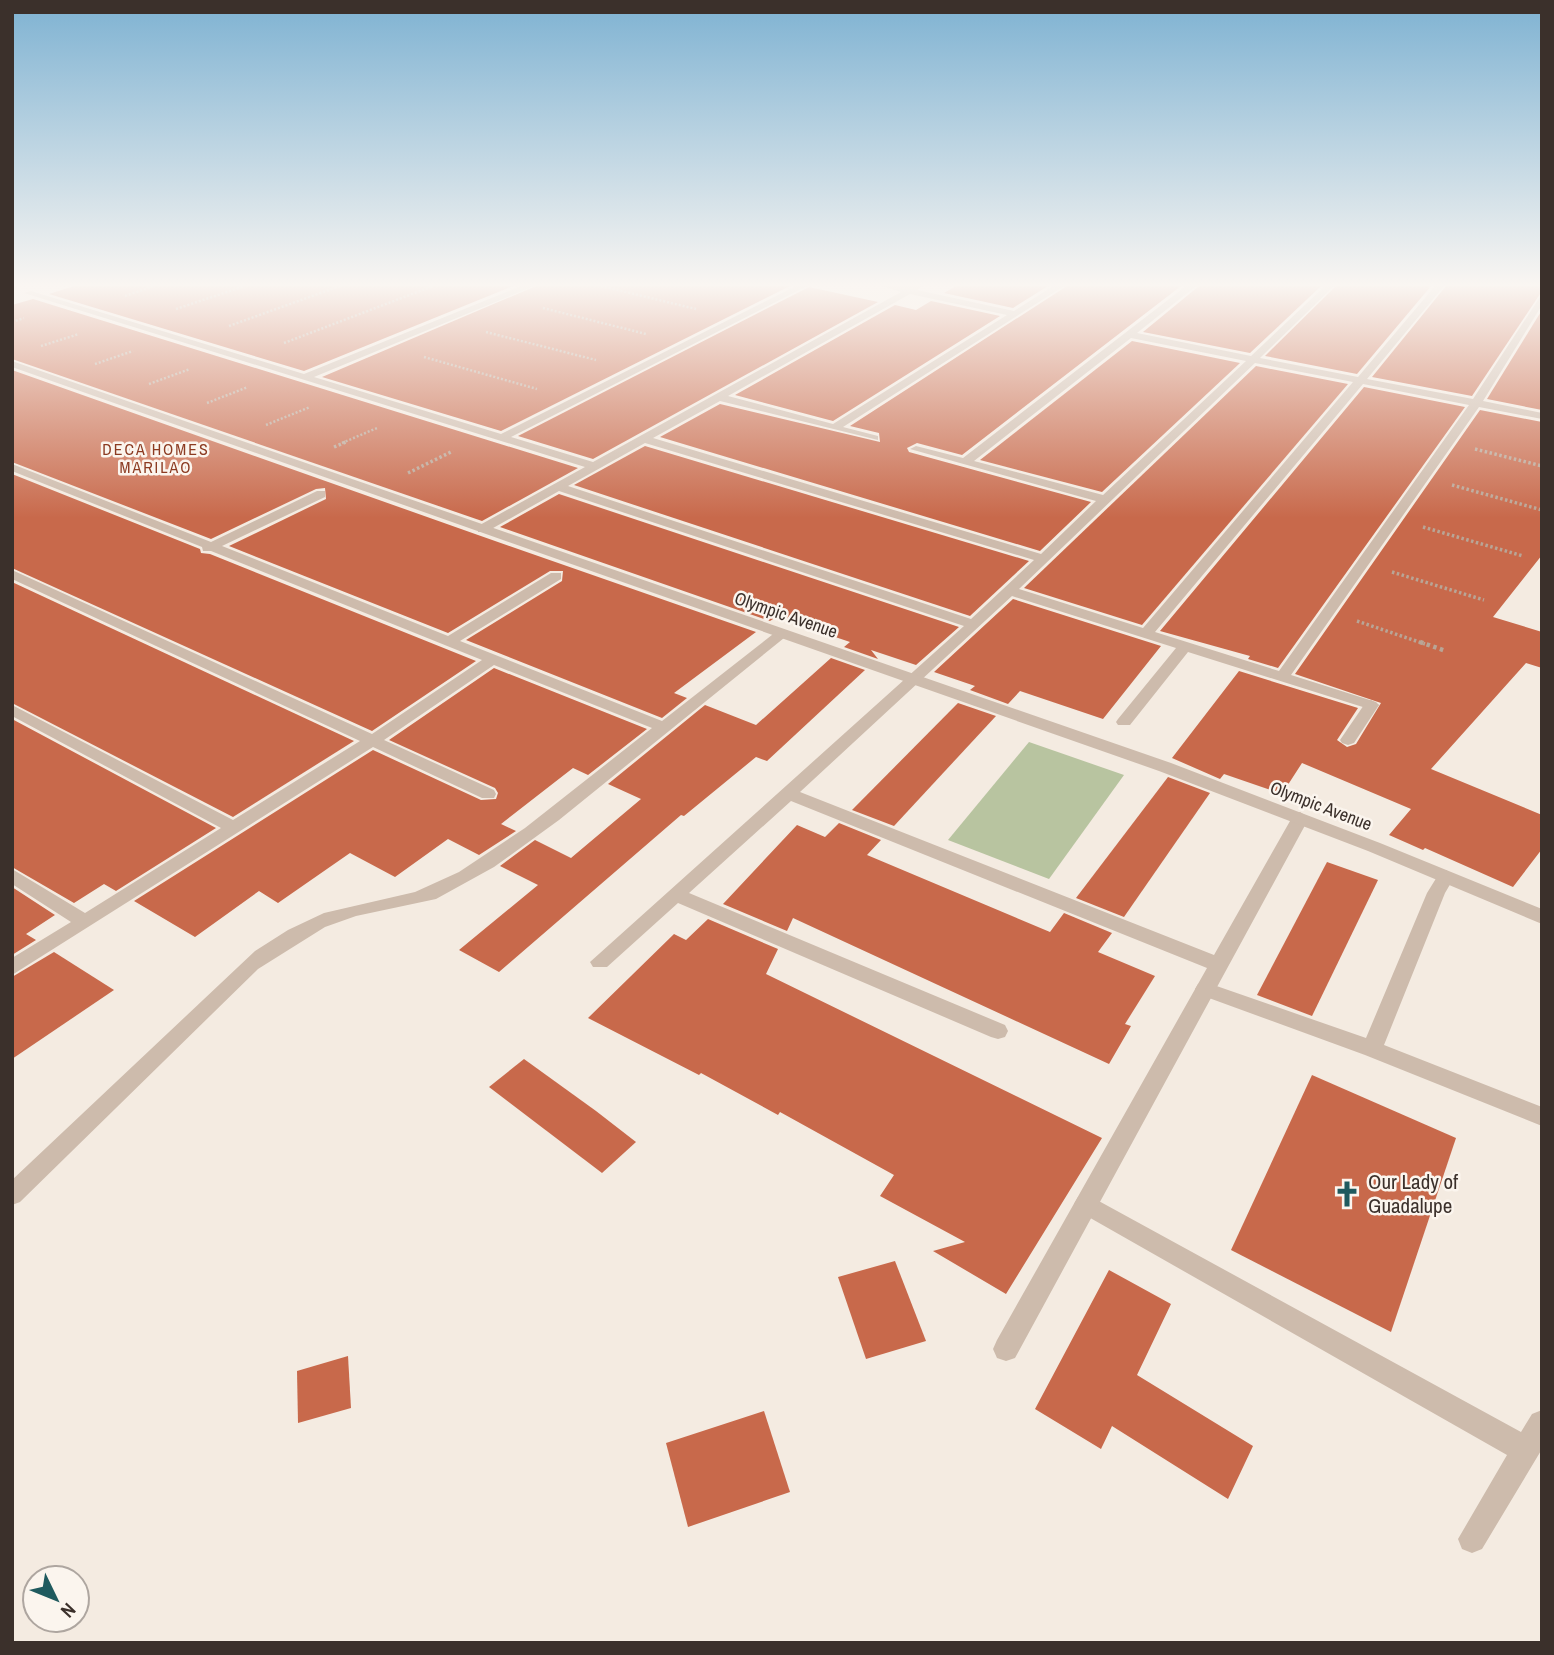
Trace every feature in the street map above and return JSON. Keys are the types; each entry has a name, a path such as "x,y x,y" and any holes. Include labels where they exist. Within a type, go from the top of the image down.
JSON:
{"street":[{"path":"260,363 594,466"},
{"path":"305,377 339,363"},
{"path":"501,438 650,363"},
{"path":"482,529 780,363"},
{"path":"835,427 937,363"},
{"path":"965,462 1093,363"},
{"path":"600,962 915,680 1250,363"},
{"path":"1275,363 1542,416"},
{"path":"1146,634 1373,363"},
{"path":"1282,677 1476,403 1501,363"},
{"name":"Olympic Avenue","path":"12,365 915,680 1300,818 1542,917"},
{"path":"719,397 874,438"},
{"path":"644,439 1044,558"},
{"path":"916,449 1106,500"},
{"path":"12,467 208,548 663,727"},
{"path":"558,487 974,625"},
{"path":"208,548 321,494"},
{"path":"12,575 488,794"},
{"path":"448,642 556,576"},
{"path":"1010,590 1371,705 1348,740"},
{"path":"12,1195 251,964 295,933 323,920 347,912 399,905 439,891 486,864 538,828 782,634"},
{"path":"1124,722 1185,646"},
{"path":"12,968 372,741 492,659"},
{"path":"12,710 234,828"},
{"path":"789,794 1219,964"},
{"path":"1006,1349 1300,818"},
{"path":"12,874 85,922"},
{"path":"1372,1049 1436,893 1446,876"},
{"path":"676,895 998,1031"},
{"path":"1205,989 1372,1049 1542,1117"},
{"path":"1086,1204 1524,1449"},
{"path":"1472,1539 1542,1423"}],"path":[{"path":"447,363 576,400"},
{"path":"610,363 637,370"},
{"path":"197,407 288,372"},
{"path":"260,427 349,390"},
{"path":"327,450 416,411"},
{"path":"404,475 488,433"},
{"path":"1448,443 1542,466"},
{"path":"1424,477 1542,510"},
{"path":"1394,519 1523,556"},
{"path":"1363,563 1484,600"},
{"path":"1329,611 1446,651"}],"green space":[{"path":"1029,742 1124,775 1049,879 948,840"}],"building":[{"path":"24,363 240,363 578,468 482,521"},
{"path":"278,363 323,363 304,371"},
{"path":"354,363 636,363 501,431 322,377"},
{"path":"660,363 767,363 593,459 518,436"},
{"path":"791,363 925,363 833,421 735,395"},
{"path":"947,363 1081,363 962,455 917,443 907,448 909,452 1091,502 1040,551 660,437 720,404 880,442 879,433 850,426"},
{"path":"1104,363 1240,363 1102,492 980,460"},
{"path":"1302,363 1366,363 1357,374"},
{"path":"1383,363 1494,363 1472,396 1372,377"},
{"path":"1509,363 1542,363 1542,410 1487,399"},
{"path":"1256,366 1348,384 1142,625 1024,588"},
{"path":"12,370 756,632 674,693 687,698 662,718 466,640 562,581 563,571 550,571 448,633 229,546 326,499 325,488 316,489 211,539 12,462"},
{"path":"1364,387 1465,407 1278,668 1248,659 1250,656 1160,631"},
{"path":"1480,410 1542,422 1542,555 1493,617 1542,632 1542,668 1526,663 1431,769 1542,815 1542,849 1513,887 1389,835 1411,809 1302,763 1282,794 1224,774 1220,779 1172,758 1239,671 1358,708 1337,740 1347,747 1356,744 1381,703 1295,674"},
{"path":"645,446 1029,561 970,616 574,485"},
{"path":"12,474 200,549 201,553 210,554 476,661 372,731 12,568"},
{"path":"559,494 959,627 916,665 871,650 878,659 844,647 850,642 776,617 770,621 500,527"},
{"path":"12,582 354,741 233,817 12,703"},
{"path":"1013,599 1161,646 1103,719 1020,691 1008,704 970,690 975,686 934,672"},
{"path":"831,658 865,670 767,761 756,757 684,816 681,815 499,972 459,950 538,885 500,866 535,840 571,858 641,799 608,784 705,705 756,725"},
{"path":"494,668 647,729 588,775 573,768 501,824 516,831 479,855 448,839 395,877 350,853 278,903 259,891 195,937 134,901 373,750 481,800 496,799 498,793 495,788 389,740"},
{"path":"958,703 996,716 894,826 852,810"},
{"path":"12,719 216,828 116,891 104,884 74,903 12,867"},
{"path":"1168,777 1210,793 1124,917 1076,898"},
{"path":"839,823 881,840 867,855 1050,932 1064,913 1112,933 1098,952 1155,976 1125,1024 1131,1026 1109,1064 793,918 787,931 723,904 797,825 825,837"},
{"path":"1327,862 1378,880 1312,1016 1257,995"},
{"path":"12,887 55,915 26,934 36,940 12,955"},
{"path":"708,919 778,949 766,974 1102,1138 1006,1294 933,1251 965,1242 880,1196 894,1175 780,1112 778,1115 701,1073 699,1075 588,1018 674,934 686,940"},
{"path":"54,952 114,990 12,1059 12,977"},
{"path":"524,1059 636,1142 602,1173 489,1087"},
{"name":"Our Lady of Guadalupe","path":"1312,1075 1456,1138 1391,1332 1231,1250"},
{"path":"895,1261 926,1341 866,1359 838,1277"},
{"path":"1109,1270 1171,1304 1137,1375 1253,1446 1228,1499 1112,1426 1101,1449 1035,1409"},
{"path":"348,1356 351,1408 298,1423 297,1371"},
{"path":"764,1411 790,1492 688,1527 666,1443"}],"place":[{"name":"Our Lady of Guadalupe","path":"1347,1194"}],"district":[{"name":"DECA HOMES MARILAO","path":"156,458"}]}
